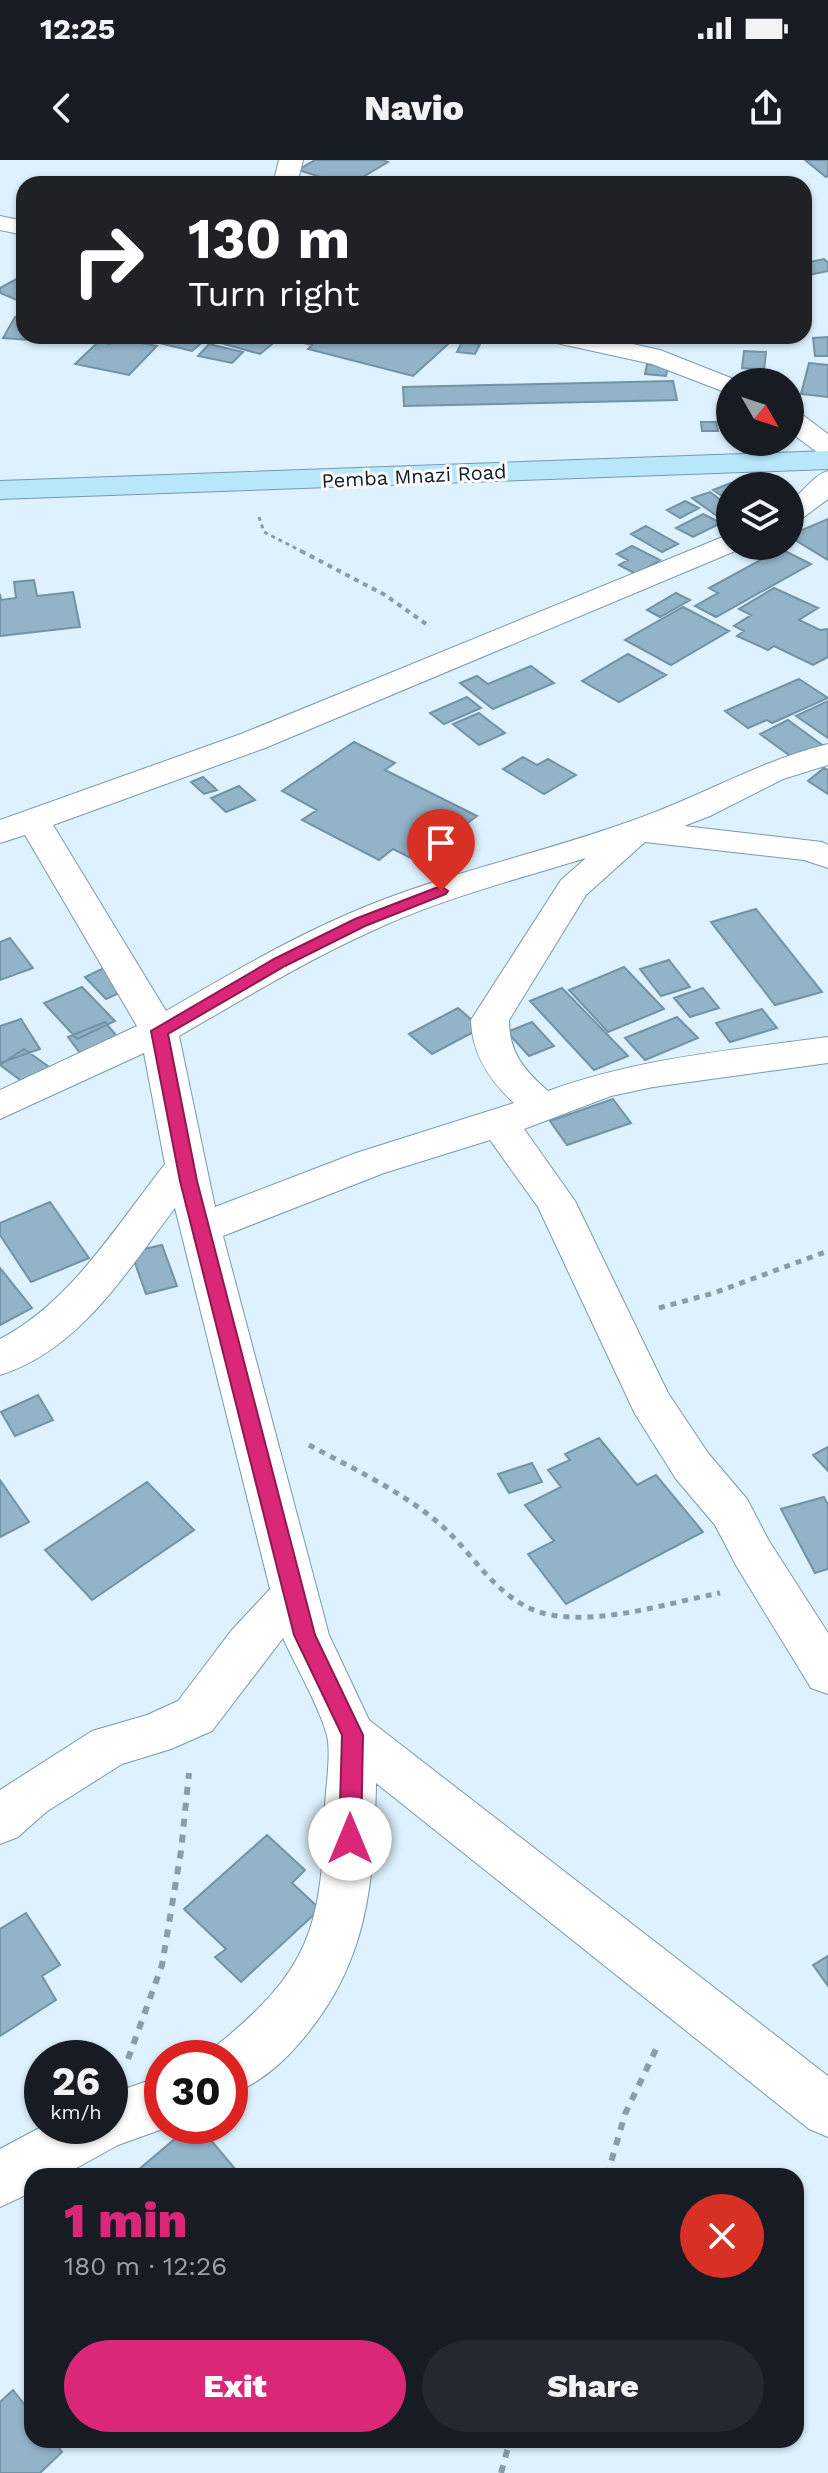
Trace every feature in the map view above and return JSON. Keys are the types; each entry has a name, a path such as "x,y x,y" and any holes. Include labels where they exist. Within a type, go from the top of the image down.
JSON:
{"main road":[{"name":"Pemba Mnazi Road","path":"0,490 828,460"}],"street":[{"path":"597,344 660,358 716,380"},
{"path":"804,429 828,447"},
{"path":"804,505 814,498 828,480"},
{"path":"248,2056 297,2010 326,1966 340,1927 350,1862 352,1735 305,1635 200,1229 159,1031 16,826 253,741 716,549"},
{"path":"0,1106 159,1031 279,963 360,922 511,868 581,851 637,831 698,809 771,772 828,754"},
{"path":"543,1107 514,1082 497,1059 488,1039 490,1020 573,888 637,831 810,850 828,857"},
{"path":"200,1229 370,1163 499,1123 603,1085 653,1074 828,1050"},
{"path":"499,1123 555,1201 650,1402 692,1466 731,1512 828,1674"},
{"path":"0,1359 39,1338 85,1296 186,1165"},
{"path":"0,1821 28,1796 109,1746 154,1734 195,1716 248,1645 294,1594"},
{"path":"352,1735 828,2110"},
{"path":"0,2179 65,2144"}],"path":[{"path":"251,483 264,532 385,595 417,620 471,650"},
{"path":"612,1321 714,1293 828,1251"},
{"path":"248,1412 383,1484 438,1521 485,1577 533,1610 578,1617 772,1585"},
{"path":"131,2100 162,1965 181,1851 195,1716"},
{"path":"609,2168 625,2114 682,1996"},
{"path":"501,2473 508,2448"}],"building":[{"path":"315,160 388,162 364,176 318,176 298,170"},
{"path":"805,160 828,160 828,176 826,177"},
{"path":"824,259 828,263 828,271 812,274 812,261"},
{"path":"16,279 16,300 0,293 0,288"},
{"path":"15,317 16,317 16,339 3,338"},
{"path":"828,337 828,356 815,356 813,338"},
{"path":"96,344 157,346 129,375 75,364"},
{"path":"163,344 200,344 192,351"},
{"path":"209,344 243,352 232,363 198,356"},
{"path":"225,344 272,344 260,354"},
{"path":"308,344 448,344 413,376 308,349 312,345"},
{"path":"461,344 480,344 475,354 457,352"},
{"path":"744,351 766,352 764,368 742,368"},
{"path":"809,363 828,365 828,397 804,394"},
{"path":"647,364 668,366 666,376 645,374"},
{"path":"673,381 677,400 404,406 403,387"},
{"path":"701,422 716,422 716,431 702,431"},
{"path":"710,492 716,496 716,515 692,498"},
{"path":"685,501 699,508 680,518 667,510"},
{"path":"703,514 716,520 716,526 693,537 676,528"},
{"path":"828,519 828,560 804,545 804,529"},
{"path":"646,526 678,544 662,552 631,534"},
{"path":"632,546 660,560 636,574 619,565 628,560 617,554"},
{"path":"761,560 803,560 811,564 716,617 695,606 718,593 709,588"},
{"path":"34,580 37,596 73,592 80,627 0,636 0,594 1,600 16,598 14,582"},
{"path":"774,588 818,608 799,620 820,630 828,629 828,657 813,665 774,646 768,650 737,636 744,631 734,626 751,615 739,609"},
{"path":"676,593 690,600 660,617 647,610"},
{"path":"683,607 729,631 671,665 625,640"},
{"path":"628,654 666,675 619,702 582,681"},
{"path":"531,666 554,683 493,709 460,683 477,676 488,684"},
{"path":"799,679 828,698 772,723 767,720 748,728 725,711"},
{"path":"467,697 481,708 444,724 430,713"},
{"path":"828,701 828,738 796,716"},
{"path":"479,713 505,733 479,745 453,724"},
{"path":"788,720 825,747 796,760 760,734"},
{"path":"354,742 395,763 385,770 477,816 417,861 393,849 379,860 302,820 317,810 282,791"},
{"path":"523,757 537,765 548,759 576,775 544,794 503,769"},
{"path":"824,768 828,770 828,794 808,781"},
{"path":"203,777 217,790 204,794 191,782"},
{"path":"239,786 255,800 226,812 211,798"},
{"path":"756,909 822,992 775,1005 711,922"},
{"path":"10,938 33,968 0,980 0,942"},
{"path":"669,960 690,987 661,996 640,969"},
{"path":"624,967 664,1009 608,1032 569,990"},
{"path":"104,968 126,990 106,999 85,977"},
{"path":"82,987 115,1021 77,1039 44,1003"},
{"path":"562,988 628,1056 594,1070 530,1001"},
{"path":"703,988 719,1008 690,1017 674,998"},
{"path":"458,1008 481,1028 432,1054 409,1034"},
{"path":"762,1009 777,1028 730,1042 716,1023"},
{"path":"677,1017 698,1038 645,1060 625,1038"},
{"path":"21,1019 40,1049 0,1063 0,1026"},
{"path":"105,1022 121,1041 83,1057 68,1037"},
{"path":"532,1022 554,1046 529,1056 507,1032"},
{"path":"24,1049 52,1069 27,1085 0,1065"},
{"path":"613,1099 631,1123 567,1145 550,1121"},
{"path":"50,1202 89,1258 31,1282 0,1235 0,1223"},
{"path":"162,1245 177,1286 146,1294 131,1252"},
{"path":"0,1268 32,1308 0,1325"},
{"path":"38,1395 53,1420 15,1436 1,1412"},
{"path":"599,1438 637,1485 656,1475 703,1532 566,1604 528,1554 554,1541 525,1505 561,1487 548,1470 570,1460 565,1454"},
{"path":"828,1447 828,1471 813,1455"},
{"path":"532,1463 542,1482 509,1493 498,1474"},
{"path":"0,1480 29,1522 0,1537"},
{"path":"147,1482 194,1530 92,1600 45,1550"},
{"path":"824,1497 828,1505 828,1569 815,1573 781,1509"},
{"path":"267,1835 305,1870 292,1883 320,1909 241,1982 215,1957 226,1949 184,1909"},
{"path":"26,1913 60,1965 42,1976 56,2000 0,2036 0,1929"},
{"path":"828,1956 828,1986 813,1965"},
{"path":"169,2144 214,2144 234,2168 140,2168"},
{"path":"13,2390 24,2404 24,2448 59,2448 62,2452 40,2473 0,2473 0,2402"}],"route":[{"path":"350,1839 352,1735 305,1635 188,1181 159,1031 279,963 360,922 441,891"}]}
